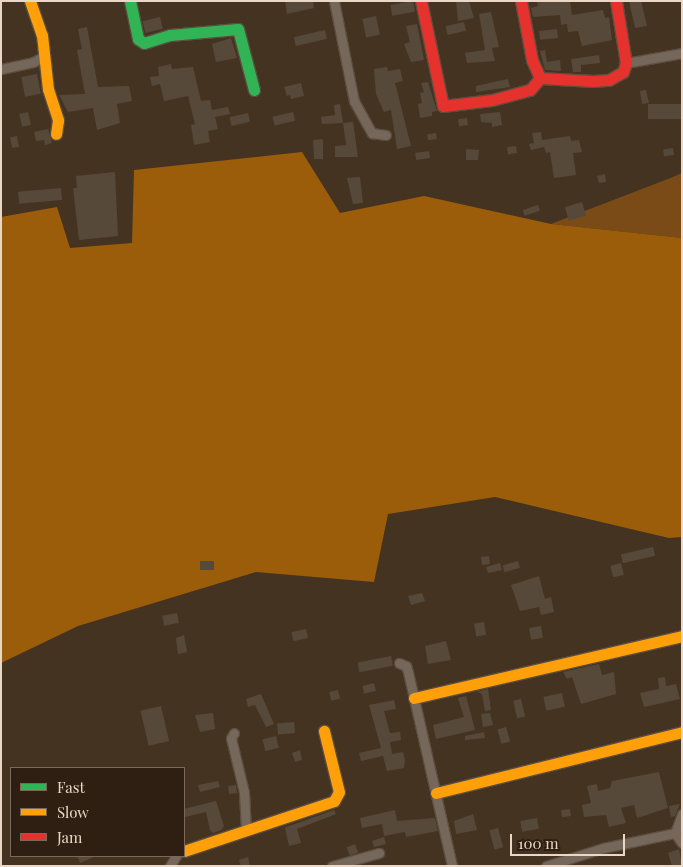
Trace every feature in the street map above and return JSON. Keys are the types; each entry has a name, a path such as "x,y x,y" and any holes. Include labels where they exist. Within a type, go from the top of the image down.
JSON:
{"street":[{"path":"30,1 42,35 48,89 58,120 56,134"},
{"path":"130,1 138,39 144,43 170,35 238,29 254,90"},
{"path":"334,1 354,101 372,133 386,135"},
{"path":"421,1 443,106 492,100 530,90 540,78"},
{"path":"521,1 532,60 540,78"},
{"path":"540,78 608,80 623,72 626,63 616,1"},
{"path":"626,63 682,54"},
{"path":"1,69 33,62 45,56"},
{"path":"414,698 682,636"},
{"path":"399,663 406,666 452,866"},
{"path":"185,850 334,801 338,797 324,731"},
{"path":"436,793 682,732"},
{"path":"234,733 231,738 244,792 246,829"},
{"path":"682,814 676,833 682,843"},
{"path":"546,866 603,848 676,833"},
{"path":"332,866 379,853"}],"shaded area":[{"path":"302,152 340,213 424,196 551,224 682,238 682,537 669,538 495,497 388,514 374,582 256,572 78,626 1,663 1,217 57,207 70,248 132,243 134,170"},
{"path":"682,173 682,238 551,224 673,177"}],"building":[{"path":"285,1 313,1 314,8 287,14"},
{"path":"413,1 415,12 392,16 390,5"},
{"path":"456,1 469,1 474,18 458,21"},
{"path":"537,1 570,1 572,15 603,10 605,18 609,17 612,40 582,46 578,31 568,32 567,24 561,25 560,15 533,17 531,8 538,6"},
{"path":"629,1 641,1 647,26 635,28"},
{"path":"491,12 499,47 492,48 495,61 467,63 465,53 485,50 479,14"},
{"path":"376,16 380,35 366,37 362,19"},
{"path":"160,17 163,29 145,33 143,21"},
{"path":"464,22 466,31 448,35 445,26"},
{"path":"417,24 424,60 411,62 404,44 410,42 406,26"},
{"path":"87,27 98,87 129,86 132,101 117,104 120,123 97,130 93,108 68,112 59,95 85,94 77,50 82,49 78,29"},
{"path":"557,29 558,38 540,40 539,31"},
{"path":"325,30 327,39 296,46 294,37"},
{"path":"231,38 237,58 216,62 212,44"},
{"path":"545,50 547,62 560,60 561,71 545,70 540,51"},
{"path":"599,55 600,63 581,65 581,72 573,72 571,59"},
{"path":"171,64 172,69 193,67 201,101 210,100 212,110 228,107 230,114 215,117 218,129 208,131 210,142 194,145 191,125 195,124 188,96 164,101 160,84 152,86 150,77 159,76 158,67"},
{"path":"387,67 388,71 400,69 403,81 395,83 411,146 397,149 391,110 384,112 376,94 374,69"},
{"path":"37,74 41,94 25,97 21,77"},
{"path":"508,79 510,87 476,92 476,86"},
{"path":"428,82 437,111 432,112 432,116 420,118 418,104 422,103 420,93 424,92 421,83"},
{"path":"301,83 304,96 291,99 290,95 287,96 284,87"},
{"path":"646,90 649,103 642,104 640,91"},
{"path":"340,104 343,123 322,124 321,117 335,115 334,105"},
{"path":"648,104 682,104 682,119 648,119"},
{"path":"28,112 31,125 22,127 19,114"},
{"path":"293,112 295,121 275,125 273,117"},
{"path":"500,112 502,125 492,127 492,123 481,122 480,114"},
{"path":"248,113 250,122 232,126 229,117"},
{"path":"467,118 468,125 459,126 458,119"},
{"path":"353,122 358,157 335,157 335,146 346,145 343,123"},
{"path":"48,129 52,143 45,145 44,140 36,141 34,132"},
{"path":"541,132 542,140 570,136 571,141 579,140 582,152 573,153 576,175 554,178 550,152 546,153 544,147 531,150 529,144 534,143 532,133"},
{"path":"436,133 437,139 428,140 427,134"},
{"path":"17,136 19,147 12,148 10,137"},
{"path":"323,139 323,159 314,159 313,140"},
{"path":"516,146 517,153 508,154 507,147"},
{"path":"673,148 674,155 664,156 663,149"},
{"path":"466,149 479,150 478,160 466,160"},
{"path":"429,151 430,158 416,160 415,153"},
{"path":"115,172 118,236 79,240 73,188 77,188 76,176"},
{"path":"605,174 606,182 599,183 597,176"},
{"path":"360,177 363,203 353,204 347,178"},
{"path":"61,188 62,200 19,204 18,192"},
{"path":"582,202 586,215 569,221 565,207"},
{"path":"538,205 540,211 525,216 523,210"},
{"path":"653,547 655,556 623,563 621,554"},
{"path":"489,556 490,564 482,565 481,557"},
{"path":"200,561 214,561 214,570 200,570"},
{"path":"518,561 520,568 505,572 503,565"},
{"path":"500,563 502,570 488,573 486,567"},
{"path":"621,563 624,575 613,577 610,566"},
{"path":"539,576 545,599 551,597 554,612 541,615 539,607 520,611 511,585"},
{"path":"422,593 425,601 411,605 408,596"},
{"path":"177,613 179,623 164,626 162,616"},
{"path":"484,622 486,635 476,636 474,624"},
{"path":"541,626 543,638 531,640 529,628"},
{"path":"306,629 308,638 293,641 291,632"},
{"path":"184,635 187,652 178,654 176,638"},
{"path":"446,641 451,660 428,664 425,646"},
{"path":"391,656 393,666 360,672 358,662"},
{"path":"599,664 602,675 614,672 616,694 581,704 572,677 567,679 563,672"},
{"path":"665,677 666,686 676,684 680,699 644,707 640,693 659,689 658,678"},
{"path":"374,683 376,691 364,694 362,686"},
{"path":"488,689 491,710 485,711 482,694 477,692"},
{"path":"338,690 340,699 331,701 329,692"},
{"path":"562,693 565,707 546,711 543,697"},
{"path":"261,694 274,724 266,727 255,705 248,707 246,699"},
{"path":"466,696 475,730 436,739 433,725 464,717 458,698"},
{"path":"521,699 525,717 517,718 513,701"},
{"path":"394,700 396,709 384,711 390,733 400,732 401,740 390,742 392,754 403,752 405,760 404,768 387,771 383,756 361,761 359,753 381,748 369,705"},
{"path":"161,706 169,741 149,746 141,711"},
{"path":"213,713 215,729 200,732 195,715"},
{"path":"490,713 493,725 483,727 481,714"},
{"path":"294,722 295,733 278,734 277,723"},
{"path":"506,727 510,741 501,744 497,729"},
{"path":"484,732 485,738 465,740 465,736"},
{"path":"276,736 279,748 265,751 262,739"},
{"path":"300,750 302,760 295,762 292,753"},
{"path":"659,772 668,808 637,818 634,805 621,808 626,823 609,827 606,815 584,817 582,805 591,803 587,786 597,784 598,791 610,788 612,781"},
{"path":"218,781 220,787 200,792 198,785"},
{"path":"236,785 237,793 229,794 228,786"},
{"path":"216,801 224,826 221,830 213,833 210,830 206,812 185,817 185,809"},
{"path":"680,804 675,816 671,817 669,806"},
{"path":"570,809 571,816 562,817 561,810"},
{"path":"334,810 336,814 297,829 301,843 289,846 285,828 278,830"},
{"path":"395,810 397,821 435,818 438,831 406,837 405,832 384,836 382,824 362,828 360,818"},
{"path":"473,814 477,830 456,834 454,821"},
{"path":"537,818 539,829 522,832 520,821"},
{"path":"498,828 503,847 494,850 489,830"},
{"path":"384,837 386,844 374,847 372,841"},
{"path":"355,844 358,852 350,856 347,847"},
{"path":"679,849 682,866 672,866 668,853"},
{"path":"77,857 94,857 80,863"},
{"path":"248,857 250,866 241,866 239,860"}],"traffic: fast":[{"path":"130,1 138,39 144,43 170,35 238,29 254,90"}],"traffic: slow":[{"path":"30,1 42,35 48,89 58,120 56,134"},
{"path":"414,698 682,636"},
{"path":"185,851 334,801 339,792 324,731"},
{"path":"436,793 682,732"}],"traffic: jam":[{"path":"421,1 443,106 492,100 530,90 540,78"},
{"path":"521,1 532,60 540,78 593,81 609,80 623,72 626,63 616,1"}]}
